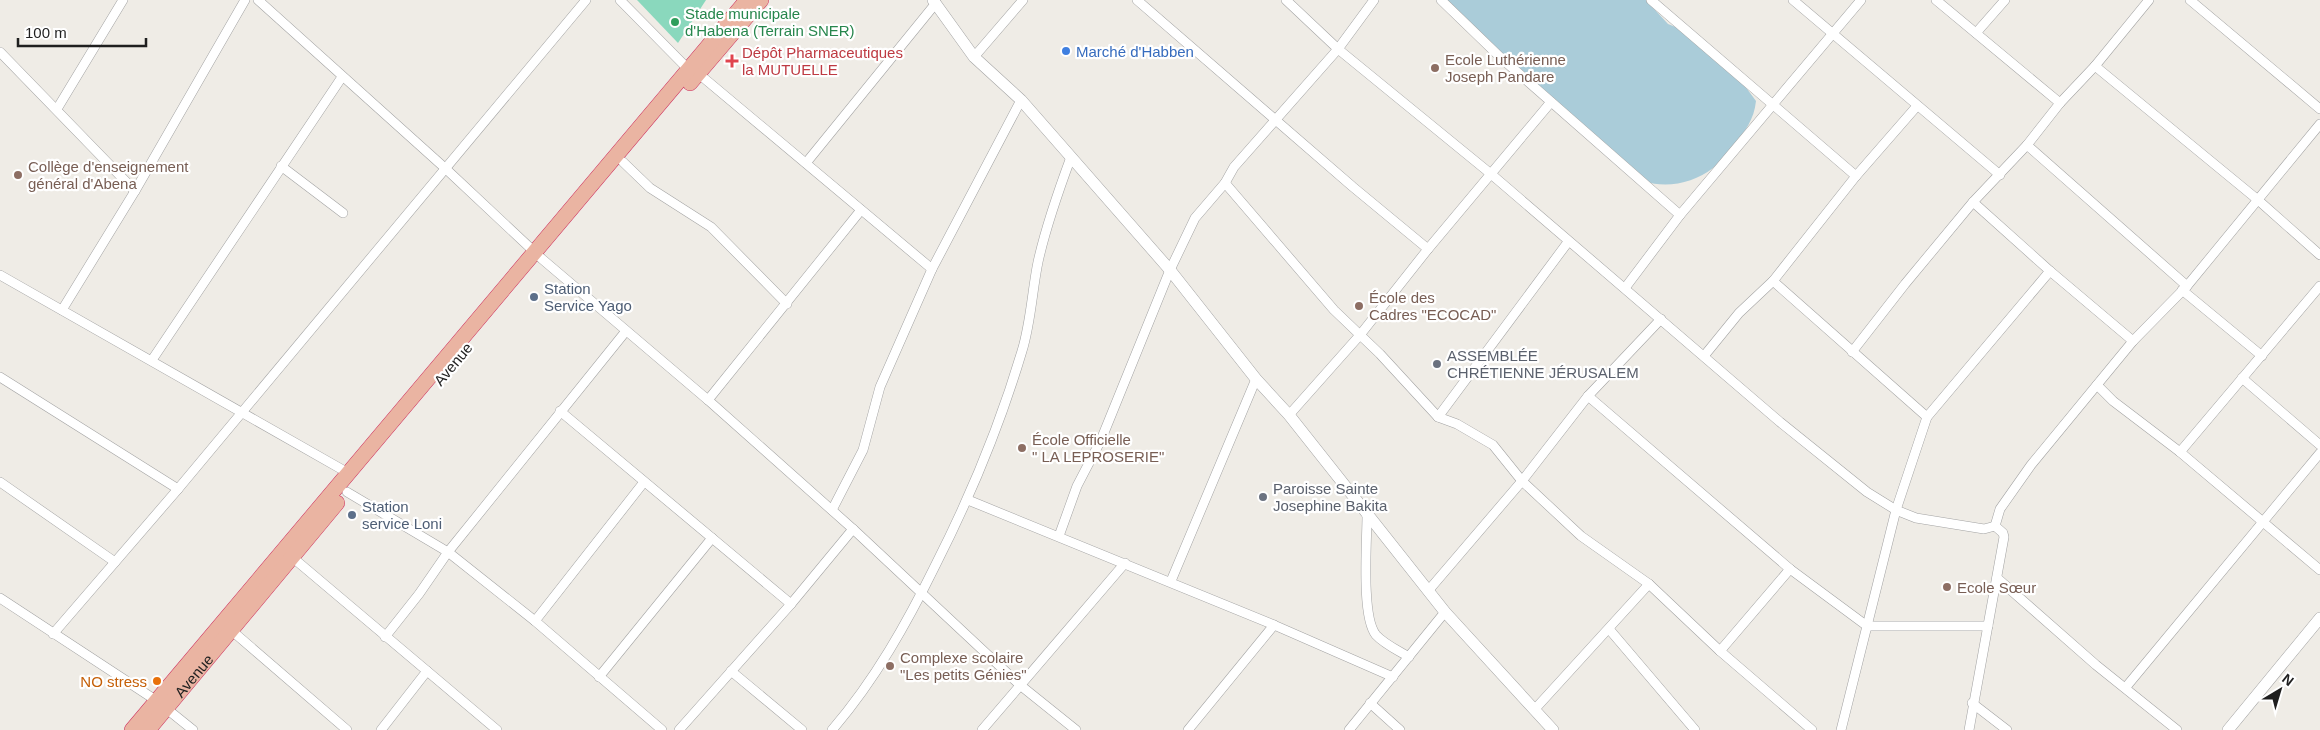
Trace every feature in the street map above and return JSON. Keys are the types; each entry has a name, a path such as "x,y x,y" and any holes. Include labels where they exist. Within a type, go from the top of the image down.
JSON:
{"highway":[{"path":"132,730 161,704 282,550 538,256 694,72 747,0"},
{"name":"Avenue","path":"148,730 161,704 231,630 347,492 538,256 623,162 694,72 761,0"}],"street":[{"path":"56,109 123,0"},
{"path":"62,310 135,191 245,0"},
{"path":"258,0 268,3 342,77 446,169 538,256 708,400 922,592 1020,685 1076,730"},
{"path":"54,634 242,413 586,0"},
{"path":"620,0 694,72 932,269"},
{"path":"974,57 1024,0"},
{"path":"1137,0 1428,249"},
{"path":"1286,0 1338,48 1491,174 1780,422 1867,492 1896,510 1916,518 1984,529 1995,526"},
{"path":"1059,536 1077,486 1101,440 1170,270 1195,218 1225,183 1234,166 1338,48 1374,0"},
{"path":"1441,0 1500,57 1680,216"},
{"path":"1651,0 1856,176"},
{"path":"1793,0 1833,32 2000,176"},
{"path":"1625,288 1680,216 1861,0"},
{"path":"1936,0 2060,103"},
{"path":"1976,33 2005,0"},
{"path":"1852,352 1973,202 2000,176 2149,0"},
{"path":"2190,0 2320,109"},
{"path":"806,163 934,1 974,57 1021,100 1170,270 1256,379 1289,415 1444,612 1553,730"},
{"path":"0,52 135,191"},
{"path":"2095,66 2258,200 2320,255"},
{"path":"152,360 342,77"},
{"path":"832,510 863,450 880,387 932,269 1021,100"},
{"path":"1289,415 1360,335 1428,249 1551,102"},
{"path":"1704,356 1739,313 1773,281 1856,176 1917,106"},
{"path":"1995,526 2000,509 2012,489 2133,342 2185,288 2320,124"},
{"path":"2027,145 2262,356"},
{"path":"832,730 856,701 895,640 922,592 968,500 998,428 1023,349 1042,244 1071,158"},
{"path":"623,162 658,194 711,227 787,304"},
{"path":"281,166 344,212"},
{"path":"1225,183 1334,310 1438,416 1457,424 1493,446 1522,481 1581,536 1649,584 1720,651 1812,730"},
{"path":"1973,202 2133,342"},
{"path":"708,400 787,304 860,210"},
{"path":"1438,416 1568,242"},
{"path":"1841,730 1896,510 1927,417 2050,271"},
{"path":"0,276 152,360 350,474"},
{"path":"1773,281 1927,417"},
{"path":"2180,452 2320,286"},
{"path":"1428,591 1522,481 1588,396 1661,319"},
{"path":"386,637 448,552 626,331"},
{"path":"0,376 178,489"},
{"path":"2242,378 2320,445"},
{"path":"1172,581 1256,379"},
{"path":"2097,385 2113,402 2180,452 2320,570"},
{"path":"1588,396 1790,569 1867,626 1988,626"},
{"path":"560,411 790,604"},
{"path":"2126,687 2320,454"},
{"path":"0,482 115,562"},
{"path":"535,621 644,482"},
{"path":"347,492 448,552 535,621 662,730"},
{"path":"968,500 1172,581 1393,677"},
{"path":"1367,516 1366,580 1371,624 1377,635 1409,657"},
{"path":"1968,730 2004,537 1995,526"},
{"path":"678,730 790,604 853,529"},
{"path":"599,677 712,538"},
{"path":"292,557 497,730"},
{"path":"982,730 1125,563"},
{"path":"1720,651 1790,569"},
{"path":"1997,578 2096,665 2126,687 2177,730"},
{"path":"1535,709 1649,584"},
{"path":"0,598 161,704 193,730"},
{"path":"1349,730 1444,612"},
{"path":"2228,730 2320,618"},
{"path":"1188,730 1274,625"},
{"path":"231,630 347,730"},
{"path":"1609,630 1695,730"},
{"path":"381,730 427,671"},
{"path":"731,671 801,730"},
{"path":"1370,703 1400,730"},
{"path":"1972,703 2007,730"}],"green space":[{"name":"Stade municipale d'Habena (Terrain SNER)","path":"637,0 706,0 678,43"}],"water":[{"path":"1446,0 1646,0 1668,24 1678,28 1736,74 1756,101 1751,120 1719,163 1705,173 1680,183 1661,184 1644,181 1514,67"}],"place":[{"name":"Stade municipale d'Habena (Terrain SNER)","path":"675,22"},
{"name":"Marché d'Habben","path":"1066,51"},
{"name":"Dépôt Pharmaceutiques la MUTUELLE","path":"732,61"},
{"name":"Ecole Luthérienne Joseph Pandare","path":"1435,68"},
{"name":"Collège d'enseignement général d'Abena","path":"18,175"},
{"name":"Station Service Yago","path":"534,297"},
{"name":"École des Cadres \"ECOCAD\"","path":"1359,306"},
{"name":"ASSEMBLÉE CHRÉTIENNE JÉRUSALEM","path":"1437,364"},
{"name":"École Officielle \" LA LEPROSERIE\"","path":"1022,448"},
{"name":"Paroisse Sainte Josephine Bakita","path":"1263,497"},
{"name":"Station service Loni","path":"352,515"},
{"name":"Ecole Sœur","path":"1947,587"},
{"name":"Complexe scolaire \"Les petits Génies\"","path":"890,666"},
{"name":"NO stress","path":"157,681"}]}
